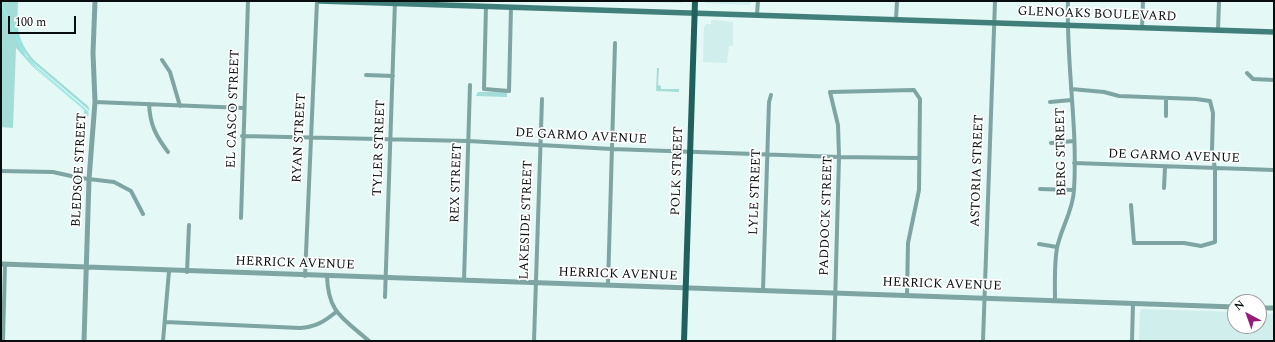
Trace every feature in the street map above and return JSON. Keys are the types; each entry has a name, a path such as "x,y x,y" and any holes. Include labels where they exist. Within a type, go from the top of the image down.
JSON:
{"main road":[{"name":"GLENOAKS BOULEVARD","path":"319,1 395,2 1274,32"},
{"name":"POLK STREET","path":"684,341 695,1"}],"street":[{"name":"BLEDSOE STREET","path":"84,341 89,179 95,102 93,53 95,1"},
{"name":"EL CASCO STREET","path":"241,218 242,136 248,1"},
{"name":"RYAN STREET","path":"305,276 310,137 319,1"},
{"path":"757,14 758,1"},
{"path":"896,19 897,1"},
{"name":"ASTORIA STREET","path":"983,341 995,1"},
{"name":"BERG STREET","path":"1055,300 1058,247 1072,208 1074,190 1074,141 1067,24 1068,1"},
{"path":"1142,28 1143,1"},
{"path":"1218,30 1219,1"},
{"name":"TYLER STREET","path":"386,297 395,2"},
{"path":"486,6 484,89 509,91 511,7"},
{"path":"608,285 615,43"},
{"path":"162,60 170,72 180,106"},
{"path":"1247,73 1253,79 1274,80"},
{"path":"366,75 393,76"},
{"name":"REX STREET","path":"464,280 470,85"},
{"path":"1071,89 1104,92 1119,96 1196,99 1210,101 1214,113 1212,150 1215,169 1215,242 1201,246 1184,243 1134,243 1131,206"},
{"name":"PADDOCK STREET","path":"834,341 834,292 839,157 838,125 830,92 914,90 920,99 919,158"},
{"name":"LYLE STREET","path":"763,290 769,102 771,95"},
{"name":"LAKESIDE STREET","path":"534,341 542,99"},
{"path":"1166,99 1166,116"},
{"path":"1050,102 1072,100"},
{"path":"95,102 244,108"},
{"path":"149,104 150,118 154,132 168,152"},
{"name":"DE GARMO AVENUE","path":"242,136 468,141 612,149 689,150 839,157 919,158"},
{"path":"1050,143 1074,141"},
{"path":"907,295 908,243 919,190 919,158"},
{"name":"DE GARMO AVENUE","path":"1074,163 1274,170"},
{"path":"1164,188 1165,167"},
{"path":"1,171 53,172 114,182 125,186 131,192 143,214"},
{"path":"1040,189 1074,190"},
{"path":"187,272 189,225"},
{"path":"1039,244 1058,247"},
{"path":"3,265 3,341"},
{"name":"HERRICK AVENUE","path":"3,265 386,279 464,280 834,292 1227,307"},
{"path":"163,341 169,271"},
{"path":"327,276 330,302 336,312 369,341"},
{"path":"1132,341 1134,303"},
{"path":"165,322 300,328 313,327 325,321 336,312"}],"shaded area":[{"path":"1,1 18,1 18,26 24,46 35,61 88,106 90,111 30,60 20,45"},
{"path":"616,1 684,1 682,3"},
{"path":"705,1 753,1 749,5 705,3"},
{"path":"1,5 26,57 35,68 89,114 88,116 84,116 84,110 34,68 16,48 13,128 1,127"},
{"path":"711,21 733,22 733,46 729,46 727,63 703,62 704,27 706,24 711,24"},
{"path":"657,68 659,68 658,85 661,86 661,89 679,89 679,92 656,91"},
{"path":"478,92 507,92 507,97 476,96"},
{"path":"1142,309 1227,312 1227,334 1267,334 1267,314 1274,314 1274,341 1139,341 1140,312"}],"waterway":[{"path":"1,3 26,57 88,112"}]}
